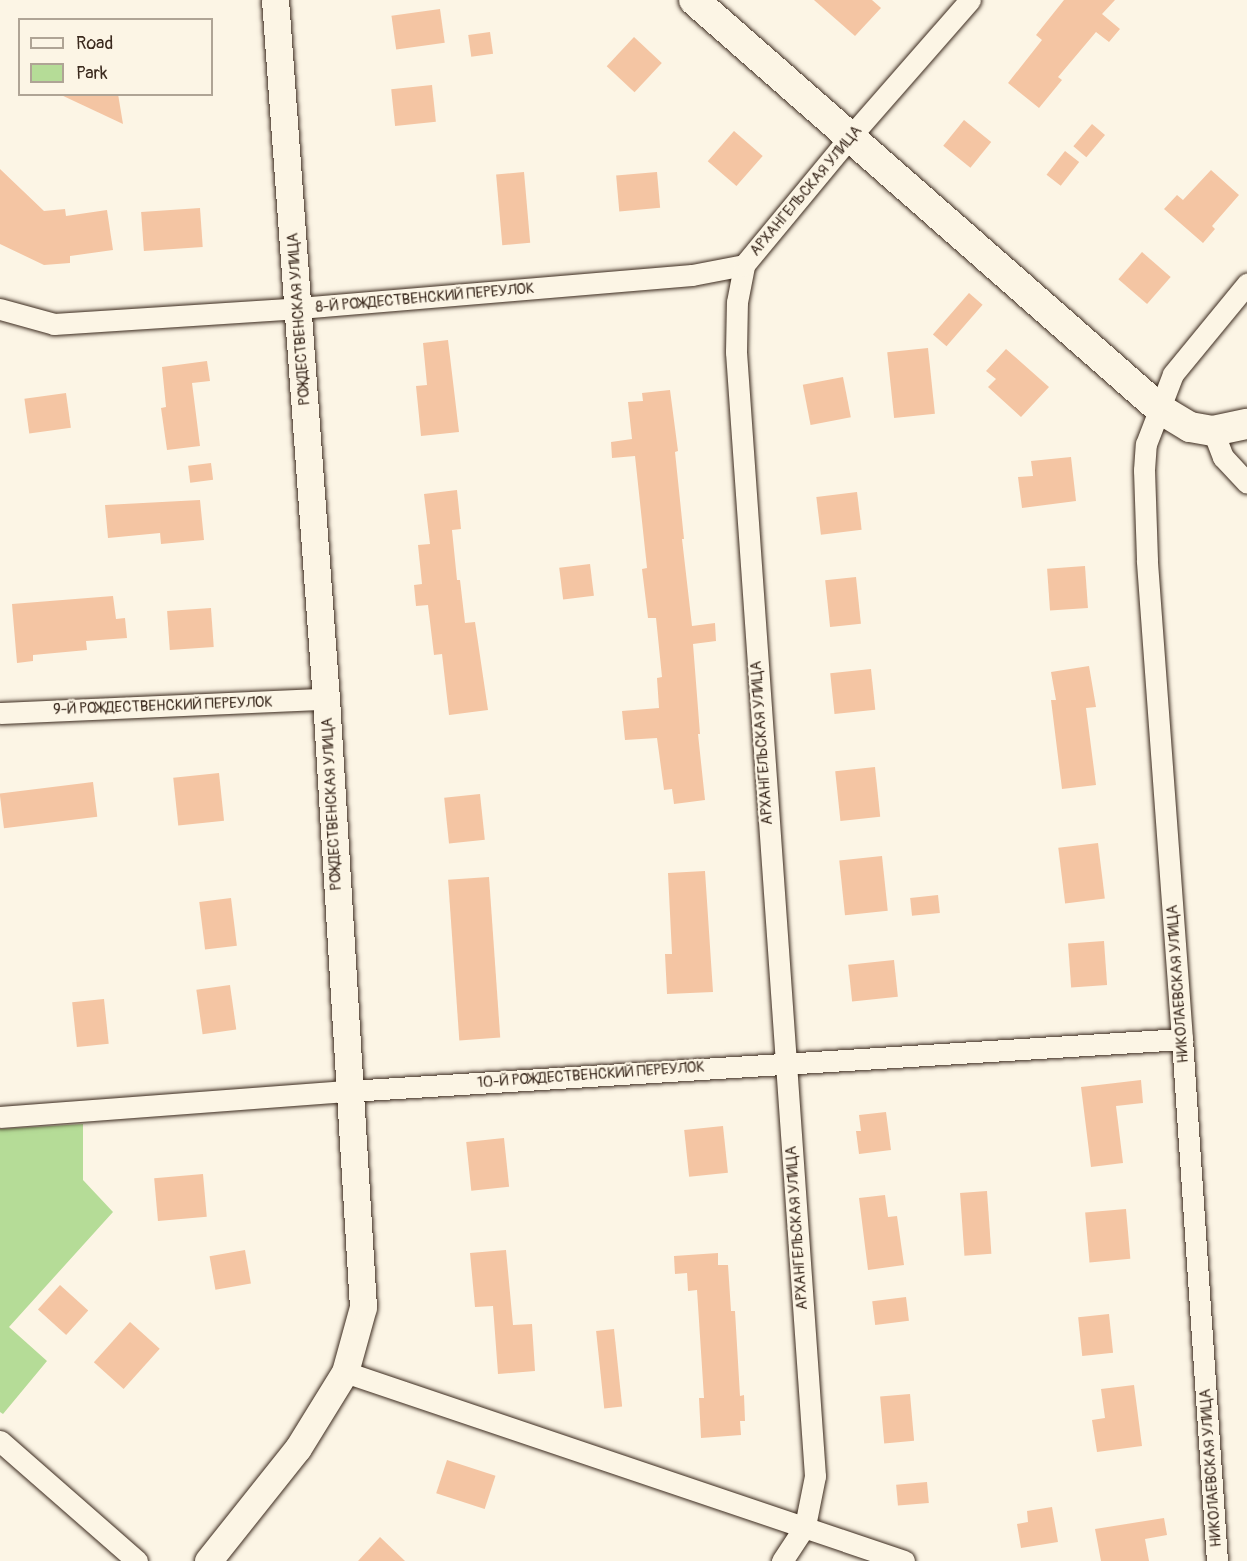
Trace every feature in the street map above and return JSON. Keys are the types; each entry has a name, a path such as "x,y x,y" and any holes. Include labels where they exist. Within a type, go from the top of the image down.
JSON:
{"main road":[{"path":"694,0 1160,409 1190,427 1213,431 1247,424"}],"street":[{"name":"РОЖДЕСТВЕНСКАЯ УЛИЦА","path":"208,1561 298,1448 345,1372 363,1307 326,699 275,0"},
{"name":"АРХАНГЕЛЬСКАЯ УЛИЦА","path":"782,1561 805,1526 815,1476 784,1063 736,352 737,302 744,265 850,137 970,0"},
{"name":"8-Й РОЖДЕСТВЕНСКИЙ ПЕРЕУЛОК","path":"0,309 54,324 299,308 692,275 744,265"},
{"name":"НИКОЛАЕВСКАЯ УЛИЦА","path":"1217,1561 1146,549 1146,444 1173,374 1247,284"},
{"path":"1213,431 1223,457 1247,483"},
{"name":"9-Й РОЖДЕСТВЕНСКИЙ ПЕРЕУЛОК","path":"0,713 326,699"},
{"name":"10-Й РОЖДЕСТВЕНСКИЙ ПЕРЕУЛОК","path":"0,1117 349,1091 1182,1039"},
{"path":"345,1372 904,1561"},
{"path":"0,1441 138,1561"}],"green space":[{"path":"83,1124 83,1180 113,1212 9,1327 47,1361 3,1414 0,1412 0,1129"}],"building":[{"path":"814,0 872,0 881,8 855,36"},
{"path":"1064,0 1115,0 1102,14 1120,29 1109,42 1096,32 1058,77 1062,80 1039,108 1008,83 1042,40 1036,35"},
{"path":"440,9 445,43 396,49 391,16"},
{"path":"490,32 493,54 471,57 468,35"},
{"path":"634,37 662,63 635,92 607,66"},
{"path":"432,85 436,122 395,126 391,89"},
{"path":"63,96 118,96 123,124"},
{"path":"964,120 991,142 970,168 943,146"},
{"path":"1092,124 1105,135 1086,157 1073,146"},
{"path":"734,131 763,156 736,186 708,161"},
{"path":"1065,151 1079,162 1061,186 1047,175"},
{"path":"0,169 44,211 65,209 66,216 107,210 113,250 70,256 70,263 44,265 0,244"},
{"path":"1211,170 1239,195 1212,226 1215,229 1203,243 1164,209 1177,195 1183,200"},
{"path":"524,172 530,243 502,245 496,174"},
{"path":"657,172 660,208 619,211 616,176"},
{"path":"200,208 203,247 144,251 141,212"},
{"path":"1142,252 1171,277 1147,304 1118,279"},
{"path":"969,293 983,305 947,346 933,335"},
{"path":"448,340 459,432 421,436 416,386 427,385 423,343"},
{"path":"928,348 935,414 894,418 887,352"},
{"path":"1006,349 1049,387 1021,417 988,387 996,379 986,371"},
{"path":"207,361 210,381 192,383 200,446 167,450 161,408 166,407 162,367"},
{"path":"843,377 851,417 811,425 803,385"},
{"path":"670,390 678,451 675,452 692,626 715,623 716,641 693,644 700,734 698,734 705,800 674,804 672,789 664,790 657,738 625,740 622,711 659,708 657,678 662,677 656,618 648,618 642,569 647,568 635,456 612,458 611,442 632,439 628,402 643,401 642,393"},
{"path":"66,393 71,428 29,434 24,399"},
{"path":"1071,457 1076,501 1022,508 1018,477 1033,476 1031,461"},
{"path":"211,463 213,480 190,483 188,466"},
{"path":"457,490 461,529 452,530 457,580 460,580 465,623 475,622 488,710 449,715 442,654 434,655 428,605 416,606 414,585 422,584 418,545 430,544 424,494"},
{"path":"857,492 862,530 821,535 816,497"},
{"path":"200,500 204,540 161,544 160,533 108,538 105,505"},
{"path":"590,564 594,596 563,600 559,568"},
{"path":"1085,566 1088,608 1050,611 1047,569"},
{"path":"856,577 861,624 830,627 825,580"},
{"path":"113,596 116,619 125,618 127,638 86,641 87,650 33,655 33,661 17,663 12,604"},
{"path":"211,608 214,647 170,650 167,611"},
{"path":"1089,666 1096,707 1086,708 1096,785 1062,789 1051,700 1056,700 1051,672"},
{"path":"871,669 875,710 835,714 830,673"},
{"path":"875,767 880,817 840,821 835,771"},
{"path":"219,773 224,821 178,826 173,778"},
{"path":"93,782 97,817 4,828 0,793"},
{"path":"480,794 485,840 449,844 444,798"},
{"path":"1098,843 1105,899 1065,903 1058,848"},
{"path":"882,856 888,911 845,915 839,860"},
{"path":"705,871 713,992 667,994 665,954 672,954 668,873"},
{"path":"489,877 500,1038 459,1040 448,880"},
{"path":"938,895 940,913 912,916 910,898"},
{"path":"231,898 237,946 205,950 199,902"},
{"path":"1104,941 1107,985 1071,987 1068,944"},
{"path":"894,960 898,997 852,1002 848,965"},
{"path":"230,985 236,1030 203,1034 196,990"},
{"path":"104,999 109,1044 77,1047 72,1002"},
{"path":"1141,1080 1143,1103 1116,1106 1123,1163 1091,1167 1081,1087"},
{"path":"886,1112 891,1150 859,1154 856,1131 861,1131 859,1115"},
{"path":"723,1126 728,1173 689,1177 684,1130"},
{"path":"504,1138 509,1187 471,1191 466,1142"},
{"path":"203,1174 207,1217 158,1221 154,1178"},
{"path":"987,1191 991,1254 964,1256 960,1193"},
{"path":"885,1195 888,1217 897,1216 904,1265 868,1270 859,1198"},
{"path":"1126,1209 1130,1259 1090,1262 1085,1213"},
{"path":"245,1250 251,1283 215,1290 210,1256"},
{"path":"506,1250 513,1325 532,1324 535,1371 498,1374 493,1306 475,1307 470,1253"},
{"path":"718,1253 718,1265 728,1265 731,1311 735,1311 740,1396 744,1395 745,1421 740,1421 741,1435 701,1438 699,1398 704,1398 697,1290 688,1291 687,1273 675,1274 674,1256"},
{"path":"60,1285 88,1310 66,1335 38,1310"},
{"path":"906,1297 909,1321 875,1325 872,1301"},
{"path":"1109,1314 1113,1353 1082,1356 1078,1317"},
{"path":"130,1322 160,1349 124,1389 94,1362"},
{"path":"614,1329 622,1407 604,1408 596,1331"},
{"path":"1134,1385 1142,1446 1097,1452 1092,1420 1105,1418 1101,1389"},
{"path":"910,1394 914,1441 884,1443 880,1397"},
{"path":"447,1460 496,1476 485,1509 436,1493"},
{"path":"927,1482 929,1503 898,1506 896,1485"},
{"path":"1052,1507 1058,1542 1021,1548 1017,1524 1028,1522 1027,1511"},
{"path":"1164,1518 1167,1535 1145,1539 1149,1561 1101,1561 1095,1529"},
{"path":"380,1537 405,1561 358,1561"}]}
